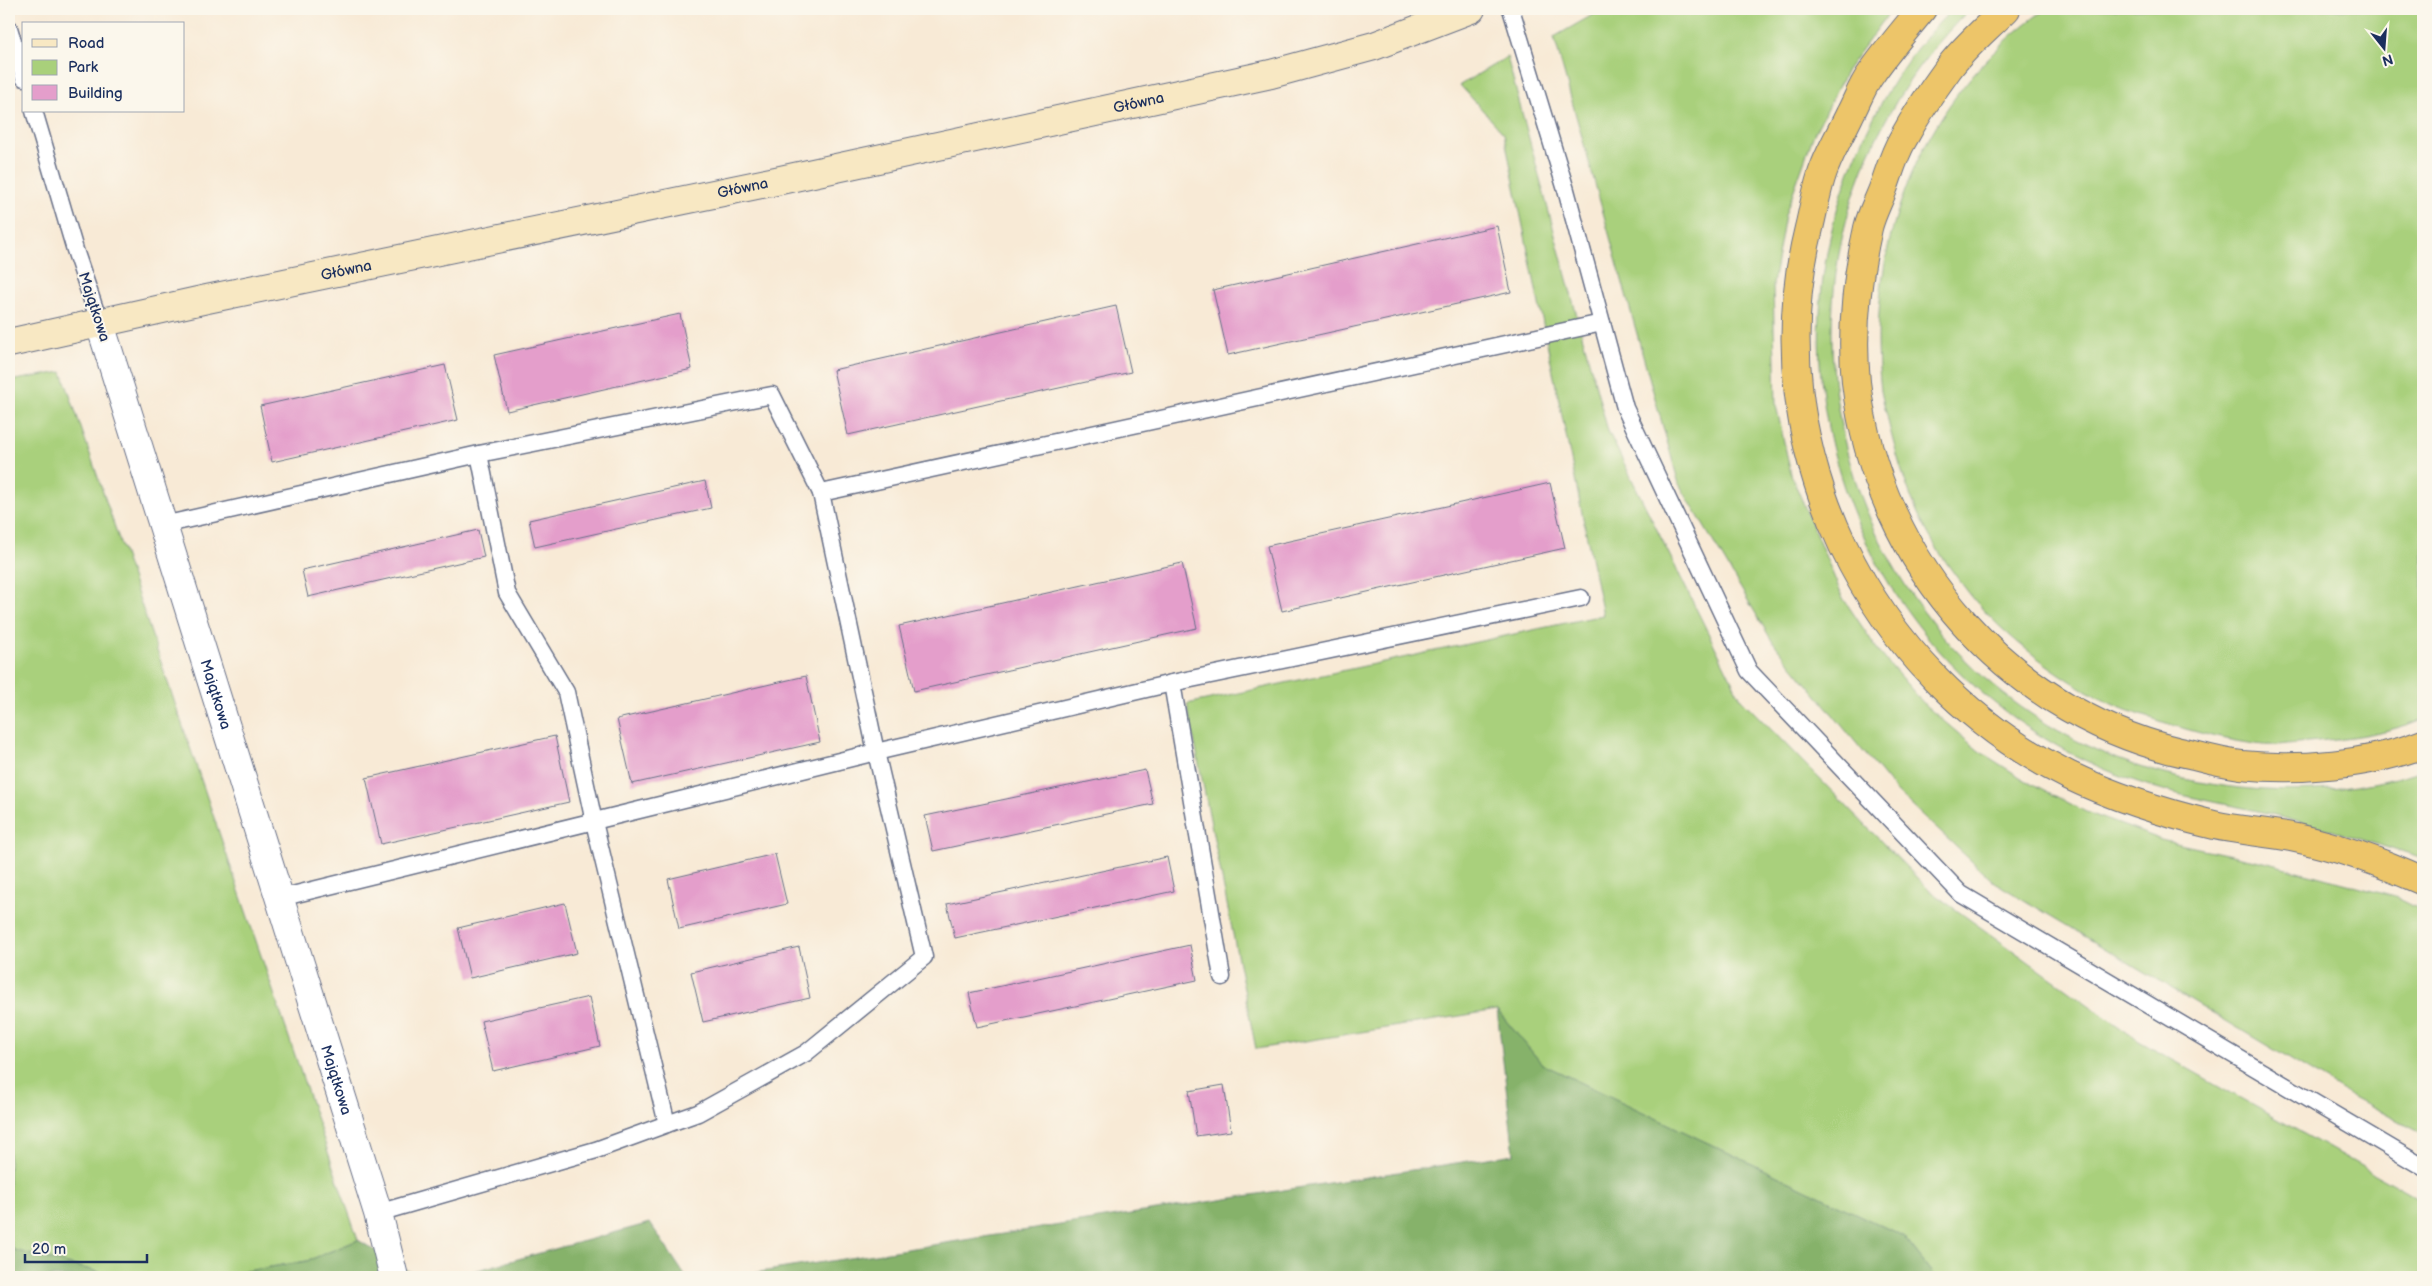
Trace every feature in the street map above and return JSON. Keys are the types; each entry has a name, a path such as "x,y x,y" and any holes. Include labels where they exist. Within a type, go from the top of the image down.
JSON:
{"highway":[{"path":"1922,9 1869,76 1824,168 1800,265 1795,344 1800,411 1820,492 1844,550 1871,598 1915,658 1955,698 2007,740 2069,775 2141,805 2216,825 2298,838 2384,863 2423,881"},
{"path":"2006,9 1949,67 1901,141 1868,226 1854,318 1856,382 1867,445 1882,491 1902,536 1927,577 1958,617 2016,674 2085,718 2159,748 2240,765 2297,767 2354,762 2423,744"}],"main road":[{"name":"Główna","path":"9,343 207,299 776,181 1271,74 1374,46 1471,9"}],"street":[{"name":"Majątkowa","path":"100,324 378,1213 394,1277"}],"lane":[{"path":"1511,9 1566,190 1625,408 1750,671 1961,894 2423,1167"},
{"path":"9,28 22,71"},
{"name":"Majątkowa","path":"34,112 75,250 100,324"},
{"path":"821,493 1602,322"},
{"path":"163,525 479,454 772,396 821,493 876,752 924,957 806,1053 698,1113 596,1150 378,1213"},
{"path":"479,454 507,593 566,692 594,822 667,1124"},
{"path":"280,898 876,752 1172,683 1581,598"},
{"path":"1172,683 1222,976"}],"green space":[{"path":"1603,9 1892,9 1847,70 1814,134 1785,215 1773,284 1776,405 1791,474 1843,598 1879,652 1926,706 1979,751 2023,779 2086,812 2165,841 2264,862 2395,897 2423,911 2423,1134 2353,1097 1994,882 1895,790 1772,641 1679,484 1554,37"},
{"path":"1953,9 1970,9 1890,113 1844,228 1832,348 1851,466 1899,575 1974,668 2075,740 2199,782 2256,789 2284,791 2340,788 2396,778 2423,770 2423,859 2284,817 2182,795 2143,784 2086,761 2050,742 2033,731 1966,678 1910,615 1868,545 1838,468 1822,388 1820,306 1834,223 1862,142 1890,88 1912,54"},
{"path":"2046,9 2423,9 2423,719 2393,729 2361,736 2267,745 2238,741 2178,727 2122,708 2097,697 2056,672 1999,625 1982,609 1958,579 1922,523 1910,496 1881,391 1878,336 1882,281 1893,228 1911,176 1935,128 1966,84 2003,44"},
{"path":"1507,57 1608,431 1741,699 1930,891 2139,1041 2423,1201 2423,1277 1935,1277 1903,1236 1542,1064 1497,1010 1256,1049 1187,704 1603,615 1504,134 1460,85"},
{"path":"62,372 358,1240 307,1261 211,1277 118,1277 13,1250 9,1238 9,381"},
{"path":"1497,1010 1542,1064 1903,1236 1935,1277 728,1277 1514,1154"},
{"path":"650,1223 686,1277 452,1277"},
{"path":"9,1238 14,1250 118,1277 9,1277"},
{"path":"358,1240 418,1277 211,1277 307,1261"}],"building":[{"path":"1497,226 1511,292 1228,355 1213,290"},
{"path":"1116,306 1131,372 848,435 833,370"},
{"path":"680,314 692,369 507,411 494,355"},
{"path":"445,365 458,420 272,462 260,406"},
{"path":"705,481 711,508 535,547 529,520"},
{"path":"1550,483 1565,548 1282,611 1267,546"},
{"path":"478,530 484,557 308,597 302,570"},
{"path":"1182,563 1197,628 914,691 899,626"},
{"path":"806,676 820,742 632,784 617,719"},
{"path":"555,736 569,802 381,844 366,778"},
{"path":"1145,770 1153,804 933,851 925,816"},
{"path":"775,854 787,904 679,929 668,879"},
{"path":"1167,857 1174,891 955,938 947,904"},
{"path":"565,903 577,953 470,978 458,928"},
{"path":"1190,945 1197,980 977,1027 969,993"},
{"path":"799,947 810,998 703,1022 691,972"},
{"path":"589,997 600,1046 493,1071 481,1021"},
{"path":"1224,1085 1231,1131 1196,1136 1189,1091"}]}
